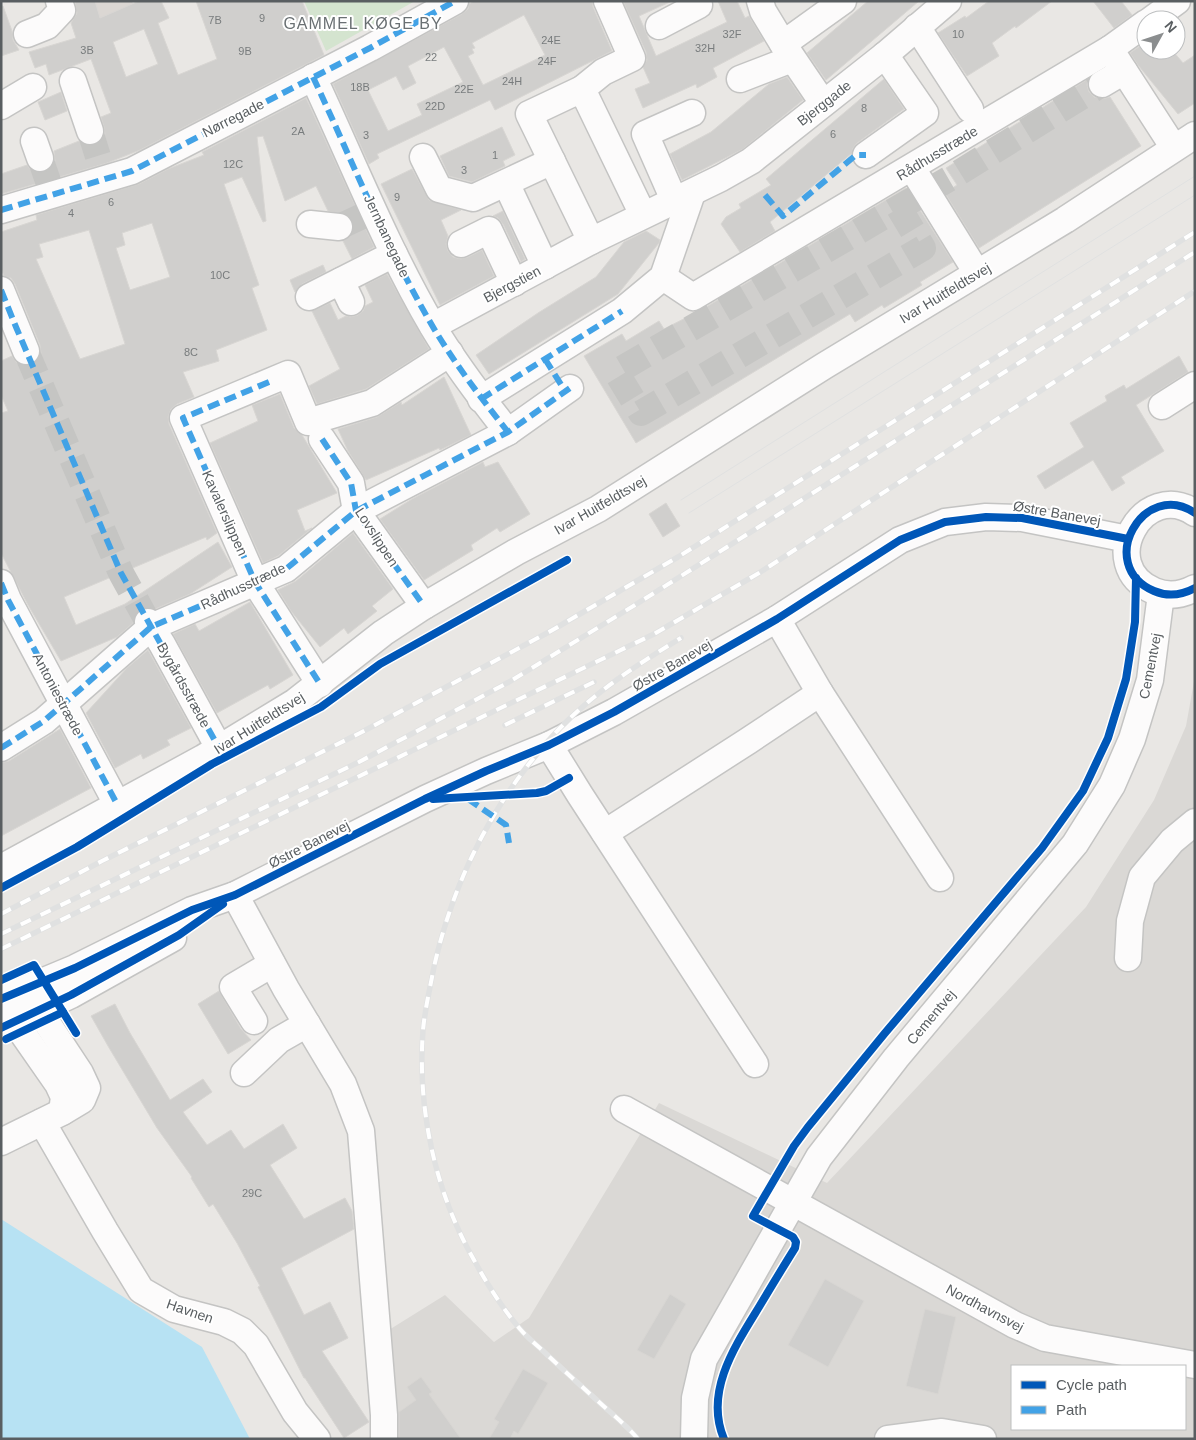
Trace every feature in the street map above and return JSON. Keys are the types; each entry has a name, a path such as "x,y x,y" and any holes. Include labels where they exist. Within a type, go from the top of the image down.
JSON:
{"street":[{"path":"27,34 47,26 62,10 59,1"},
{"name":"Nørregade","path":"1,210 51,189 103,172 132,170 370,48 455,1"},
{"path":"591,241 529,114 582,89 603,72 632,58 606,1"},
{"path":"659,26 699,5 698,1"},
{"path":"760,1 763,11 823,103"},
{"path":"740,79 788,51 843,1"},
{"name":"Bjerggade","path":"591,241 751,161 948,1"},
{"path":"1165,10 1177,1"},
{"path":"917,27 970,109"},
{"name":"Rådhusstræde","path":"663,277 693,297 1110,49 1136,30"},
{"path":"1110,49 1124,71 1184,142"},
{"path":"866,155 925,113 885,54"},
{"path":"1102,84 1124,71"},
{"name":"Jernbanegade","path":"313,77 372,212 433,326 477,393 508,432"},
{"path":"73,81 90,131"},
{"path":"1,106 33,87"},
{"path":"582,89 643,215"},
{"path":"477,393 545,359 622,311 663,277 683,196 645,134 692,113"},
{"name":"Ivar Huitfeldtsvej","path":"1,868 219,748 295,702 383,633 424,606 516,552 598,509 824,366 1064,220 1184,142"},
{"path":"423,156 439,189 473,198 552,161"},
{"path":"912,168 977,273"},
{"path":"506,183 545,266"},
{"path":"310,224 339,227"},
{"path":"461,244 489,230 514,283"},
{"name":"Bjergstien","path":"433,326 591,241"},
{"path":"309,297 346,291 394,254"},
{"path":"1,290 26,351"},
{"name":"Kavalerslippen","path":"320,684 255,582 183,418 288,374 308,422 372,403 450,353"},
{"name":"Rådhusstræde","path":"1,748 44,721 149,624 286,569 356,511 522,424 568,390 545,359"},
{"path":"1162,406 1195,385"},
{"name":"Lovslippen","path":"322,439 351,483 356,511 424,606"},
{"path":"1195,513 1189,509 1174,505 1159,507 1145,514 1134,524 1128,538 1126,552 1129,566 1136,578 1148,588 1161,594 1176,595 1195,588"},
{"name":"Østre Banevej","path":"32,1000 71,995 179,935 236,895 425,799 549,745 614,712 776,619 900,540 944,522 986,516 1022,518 1128,538"},
{"name":"Antoniestræde","path":"1,583 8,600 117,804"},
{"name":"Cementvej","path":"694,1439 695,1398 704,1359 819,1157 853,1111 1075,844 1112,785 1132,739 1150,680 1161,594"},
{"path":"776,619 820,693 940,878"},
{"name":"Bygårdsstræde","path":"149,624 219,748"},
{"path":"605,833 820,693"},
{"path":"549,745 755,1064"},
{"path":"1128,958 1130,921 1142,877 1172,842 1195,822"},
{"path":"236,895 272,964 343,1084 361,1131 384,1414 384,1439"},
{"path":"254,1021 233,987 272,964"},
{"path":"1,999 32,1000"},
{"path":"5,1018 32,1000"},
{"path":"1,1142 82,1100 87,1088 80,1073 32,1000"},
{"name":"Havnen","path":"5,1018 58,1084 64,1097 52,1117 129,1272 141,1290 174,1309 224,1322 242,1331 256,1345 296,1412 317,1439"},
{"path":"244,1073 279,1040 307,1024"},
{"name":"Nordhavnsvej","path":"624,1109 1015,1325 1045,1338 1195,1364"},
{"path":"888,1439 942,1432 983,1439"}],"shaded area":[{"path":"95,1 132,1 133,4 100,18"},
{"path":"1195,676 1195,1439 375,1439 368,1343 445,1295 494,1342 529,1318 659,1103 827,1183 1086,907 1154,800 1186,726"}],"green space":[{"path":"304,1 415,1 326,51"}],"water":[{"path":"1,1219 202,1347 250,1439 1,1439"}],"building":[{"path":"75,1 95,1 100,18 139,1 161,1 169,18 158,23 178,75 217,59 196,1 302,1 324,55 140,150 107,163 1,194 1,174 27,165 37,173 45,172 51,168 55,161 54,151 79,141 87,146 94,145 101,141 105,134 101,117 111,113 91,59 49,75 46,64 35,68 29,52 76,38 71,23 77,13","holes":["144,29 158,64 126,77 113,42"]},
{"path":"474,1 592,1 612,51 495,110 490,100 377,154 379,158 369,164 333,84 462,14 468,9 469,4","holes":["524,15 545,55 483,85 468,56 474,53 472,49 475,48 472,43","444,47 463,82 417,104 422,115 388,131 368,90 396,76 403,90 416,83 408,66"]},
{"path":"623,1 672,1 639,16 656,56 727,22 718,1 737,1 745,18 749,16 764,41 713,68 717,77 697,88 696,84 643,108 635,89 650,83 643,67 647,60 646,52"},
{"path":"868,1 919,1 826,80 807,53"},
{"path":"989,1 1052,1 992,43 999,56 967,76 938,33 965,16 966,18"},
{"path":"1093,1 1121,1 1132,15 1114,28"},
{"path":"1,6 3,6 12,31 13,40 19,50 1,56"},
{"path":"1136,49 1136,60 1180,60 1183,63 1195,55 1195,103 1178,114 1130,53"},
{"path":"787,77 803,100 743,149 682,180 670,154 711,132 769,84"},
{"path":"884,79 904,109 857,143 852,153 770,222 775,231 740,252 721,224 726,217 741,208 739,204 771,185 766,179"},
{"path":"1088,79 1089,92 1094,97 1102,99 1110,97 1141,146 979,248 945,193 957,185 946,168"},
{"path":"61,92 67,111 45,120 38,102"},
{"path":"306,98 374,247 352,259 343,241 351,235 354,228 352,220 347,215 328,211 316,186 285,201 263,136 257,137 266,221 263,222 242,177 224,184 259,285 252,288 267,330 216,350 219,361 183,372 194,397 177,404 171,409 168,417 169,424 217,533 207,540 206,537 64,597 76,625 125,604 218,542 232,567 190,594 155,609 148,607 140,609 135,615 133,623 117,637 61,661 28,605 1,553 1,413 8,411 1,395 1,361 12,356 17,363 24,366 31,365 38,360 41,353 40,345 15,284 11,278 4,276 1,268 1,232 37,220 36,215 139,184 168,169 204,155 202,152","holes":["152,223 170,277 130,290 116,248 125,245 122,233","89,230 125,344 80,359 36,259 43,257 39,244"]},
{"path":"502,127 515,155 503,161 505,166 472,182 449,176 440,156"},
{"path":"412,169 429,200 461,210 441,220 448,236 446,244 448,251 453,257 461,259 482,250 494,276 440,305 381,184"},
{"path":"906,188 953,262 920,282 922,285 884,308 882,305 855,322 850,314 636,443 584,356 622,334 626,341 659,321 664,329 701,310"},
{"path":"503,211 525,259 521,262 503,224 498,218 493,216"},
{"path":"646,231 660,240 659,243 618,294 489,374 476,355 596,277 624,242"},
{"path":"323,265 326,272 302,284 295,292 290,280"},
{"path":"387,274 429,349 366,389 317,404 309,386 340,369 312,311 330,303 338,320 346,316 358,315 365,306 373,302 365,285"},
{"path":"1179,356 1188,372 1136,405 1164,451 1121,477 1125,483 1112,491 1093,460 1045,489 1037,476 1084,447 1070,423 1107,401 1105,396 1124,385 1126,389"},
{"path":"444,377 471,435 440,450 439,448 366,480 348,451 338,429 377,417 401,402 402,405"},
{"path":"280,394 294,428 302,435 337,493 297,510 305,531 312,528 278,556 263,563 210,443 258,421 252,405"},
{"path":"483,462 485,467 498,462 530,514 500,532 497,528 471,545 473,550 424,580 380,519 412,499"},
{"path":"666,503 680,526 663,537 649,514"},
{"path":"353,533 393,589 372,606 377,611 348,634 344,628 320,647 291,611 278,590 296,581"},
{"path":"250,602 293,675 270,689 268,685 217,713 173,634 195,624 199,631"},
{"path":"148,650 191,728 167,740 170,745 143,759 141,754 115,768 86,713 127,668"},
{"path":"60,729 91,788 1,836 1,763 9,761"},
{"path":"219,991 241,1029 251,1040 228,1054 198,1004"},
{"path":"115,1004 170,1100 203,1079 212,1092 183,1112 207,1145 231,1130 244,1149 283,1124 297,1148 270,1165 304,1219 345,1198 352,1211 354,1229 281,1268 304,1315 330,1302 348,1338 322,1351 369,1422 344,1438 304,1378 237,1243 213,1204 209,1207 192,1177 157,1128 91,1016"},
{"path":"825,1279 864,1301 828,1367 788,1345"},
{"path":"670,1294 686,1304 654,1359 637,1350"},
{"path":"925,1309 956,1317 938,1394 906,1386"},
{"path":"523,1369 548,1383 518,1434 514,1431 510,1439 489,1439 499,1422 494,1419"},
{"path":"421,1377 432,1392 429,1394 461,1439 399,1439 399,1412 416,1400 407,1387"}],"tunnel":[{"path":"899,208 923,248 641,413 616,372 952,177 1102,84"},
{"path":"90,131 101,166"},
{"path":"40,158 49,184"},
{"path":"339,227 369,213"},
{"path":"26,351 121,573 148,622"}],"tram line":[{"path":"681,500 1195,176"},
{"path":"689,513 1195,195"}],"railway":[{"path":"1,914 102,861 360,733 549,632 678,557 1195,232"},
{"path":"1,934 359,762 509,682 635,605 1195,252"},
{"path":"1,949 654,634 759,573 1195,291"},
{"path":"638,1439 624,1424 522,1332 484,1278 460,1234 439,1178 426,1119 423,1089 423,1030 434,967 453,902 480,839 516,781 537,754 573,715 618,679 681,638"},
{"path":"505,725 594,682"}],"marked path":[{"path":"1,210 132,171 370,48 455,1"},
{"path":"313,77 385,235 416,297 450,354 508,432"},
{"path":"765,195 783,216 856,155 866,155"},
{"path":"1,290 121,573 219,748"},
{"path":"481,399 622,311"},
{"path":"545,359 565,391"},
{"path":"269,382 183,418 255,582 320,684"},
{"path":"1,748 44,721 151,627 286,569 356,511 508,432 570,388"},
{"path":"322,439 351,483 356,511 424,606"},
{"path":"1,583 8,600 117,804"},
{"path":"468,799 506,825 509,843"}],"cycle path":[{"path":"1195,513 1176,505 1159,507 1144,515 1133,529 1127,546 1128,563 1136,579 1154,591 1164,594 1175,594 1195,588"},
{"path":"1,999 75,968 192,910 235,895 425,799 549,745 614,712 777,619 900,540 945,522 986,517 1022,518 1128,539"},
{"path":"1,888 77,847 212,764 321,707 380,664 567,560"},
{"path":"724,1439 719,1421 718,1404 725,1370 741,1337 795,1248 796,1242 793,1237 753,1216 794,1146 808,1127 1042,848 1083,791 1108,738 1126,679 1135,622 1136,578"},
{"path":"433,799 537,793 546,791 569,778"},
{"path":"1,1028 71,995 179,935 223,904"},
{"path":"1,980 34,965 76,1033"},
{"path":"6,1039 63,1012"}],"district":[{"name":"GAMMEL KØGE BY","path":"363,23"}]}
